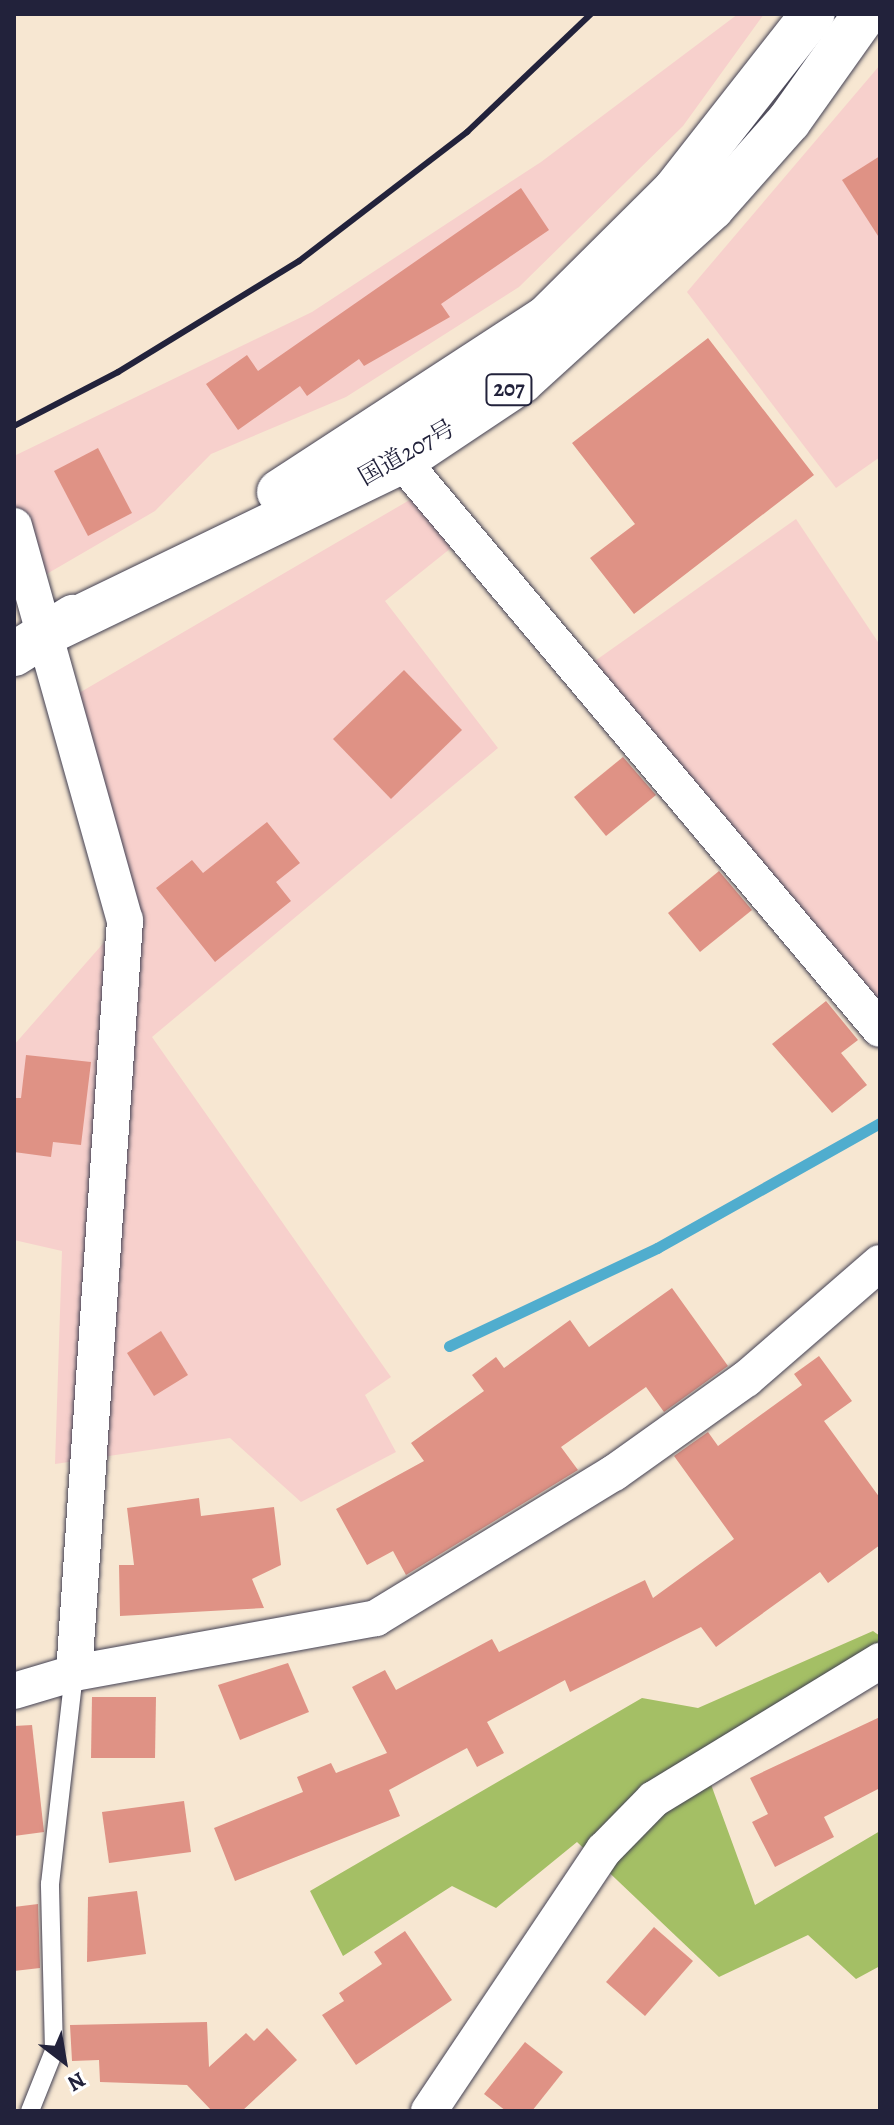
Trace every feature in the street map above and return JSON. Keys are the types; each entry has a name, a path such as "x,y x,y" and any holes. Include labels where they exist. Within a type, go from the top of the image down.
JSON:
{"highway":[{"name":"国道207号","path":"32,643 373,435 546,318 674,191 813,14"},
{"name":"国道207号","path":"32,643 402,461 522,381 628,292 789,121 865,14"}],"street":[{"path":"402,461 880,1029"},
{"path":"14,526 32,643 125,920 74,1673"},
{"path":"14,1691 74,1673 376,1618 638,1456 746,1379 880,1263"},
{"path":"429,2111 604,1850 654,1799 880,1661"}],"lane":[{"path":"30,2111 54,2051 50,1884 74,1673"}],"shaded area":[{"path":"738,14 764,14 683,126 519,287 346,397 211,454 155,511 14,593 14,456 312,312 541,162"},
{"path":"880,65 880,457 836,488 687,292"},
{"path":"413,498 451,548 385,601 498,748 152,1037 391,1377 365,1395 396,1452 301,1502 230,1438 55,1464 62,1251 14,1240 14,1045 136,906 79,693"},
{"path":"796,519 880,645 880,1011 592,663"}],"green space":[{"path":"873,1631 880,1636 880,1676 709,1779 755,1905 880,1831 880,1966 856,1979 808,1935 719,1977 577,1842 496,1908 452,1886 343,1956 310,1891 642,1698 698,1708"}],"building":[{"path":"880,156 880,239 842,180"},
{"path":"521,188 549,230 441,304 450,317 364,366 359,359 307,396 300,386 238,430 206,384 247,355 258,371"},
{"path":"708,338 814,475 634,614 590,558 635,524 572,443"},
{"path":"98,448 132,513 88,536 54,471"},
{"path":"404,670 462,730 391,799 333,739"},
{"path":"623,757 656,795 606,836 574,797"},
{"path":"267,822 300,863 276,882 291,901 215,962 156,888 192,860 203,873"},
{"path":"719,871 752,910 700,952 668,913"},
{"path":"826,1001 858,1040 841,1053 867,1085 832,1113 772,1044"},
{"path":"26,1055 91,1062 81,1145 53,1142 51,1157 14,1152 14,1098 21,1098"},
{"path":"672,1288 728,1366 664,1412 646,1387 561,1447 578,1470 406,1575 393,1551 367,1565 336,1509 424,1461 411,1443 484,1391 472,1375 496,1357 504,1368 570,1320 589,1347"},
{"path":"161,1331 188,1375 154,1396 127,1353"},
{"path":"819,1356 852,1401 824,1421 880,1498 880,1545 828,1583 820,1572 716,1647 701,1627 570,1692 565,1680 487,1722 504,1753 477,1767 467,1748 389,1790 400,1816 235,1881 214,1828 303,1792 297,1777 331,1763 336,1773 387,1753 352,1687 385,1670 396,1690 492,1639 499,1652 645,1580 653,1598 734,1539 674,1456 708,1432 718,1446 802,1385 794,1374"},
{"path":"199,1498 201,1516 274,1507 281,1565 252,1579 264,1608 120,1616 119,1565 134,1565 127,1508"},
{"path":"288,1663 309,1712 240,1740 218,1685"},
{"path":"92,1697 156,1697 155,1758 91,1758"},
{"path":"880,1717 880,1788 824,1817 834,1837 775,1867 752,1822 768,1814 750,1778"},
{"path":"32,1725 44,1832 14,1836 14,1726"},
{"path":"184,1801 191,1852 109,1863 102,1812"},
{"path":"137,1891 146,1954 87,1962 88,1897"},
{"path":"38,1904 40,1968 14,1971 14,1907"},
{"path":"654,1927 693,1961 645,2016 606,1982"},
{"path":"405,1931 452,2000 356,2065 322,2015 344,2001 339,1993 382,1964 374,1952"},
{"path":"207,2022 209,2067 246,2033 254,2041 267,2028 297,2060 242,2111 212,2111 187,2085 100,2082 99,2060 72,2061 70,2025"},
{"path":"525,2042 563,2072 532,2111 506,2111 484,2094"}],"waterway":[{"path":"449,1346 657,1248 880,1123"}],"railway":[{"path":"14,426 118,372 299,261 467,132 591,14"}]}
